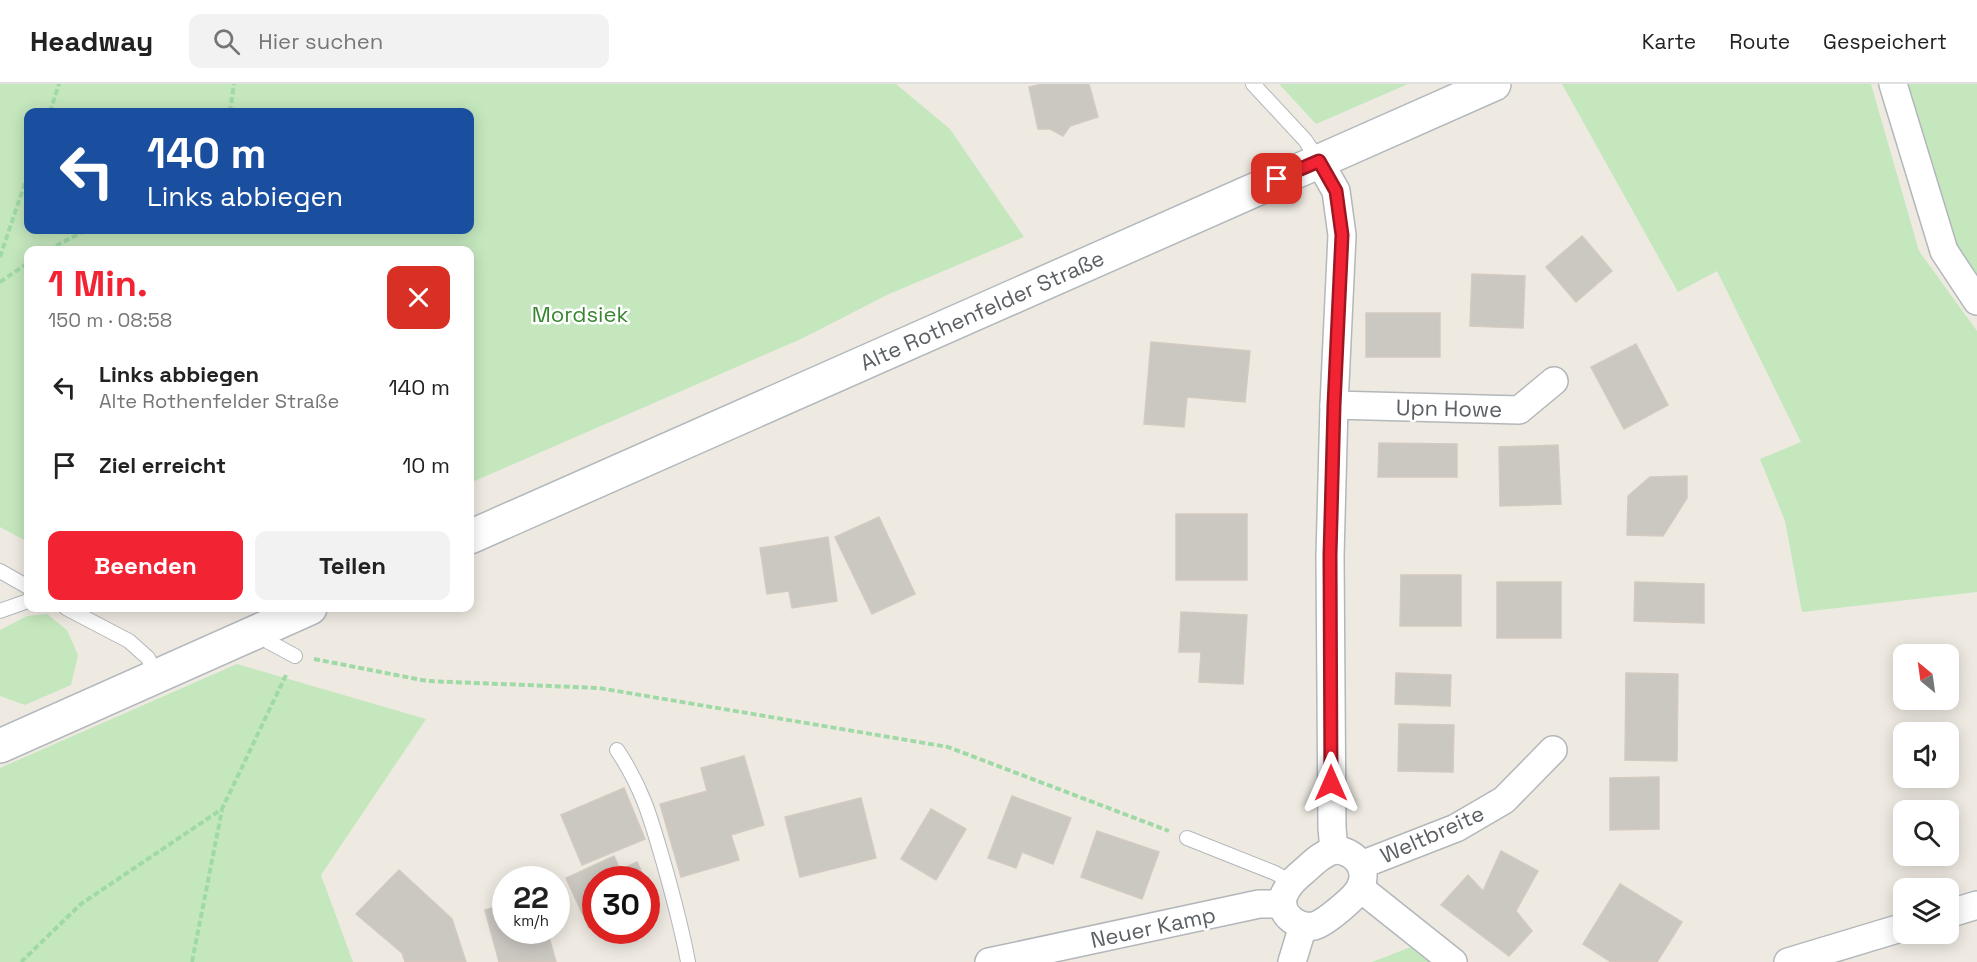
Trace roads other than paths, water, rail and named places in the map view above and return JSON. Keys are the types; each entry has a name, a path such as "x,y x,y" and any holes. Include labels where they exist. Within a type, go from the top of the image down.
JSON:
{"street":[{"name":"Alte Rothenfelder Straße","path":"474,535 1494,84"},
{"path":"1893,84 1944,251 1977,301"},
{"path":"1319,161 1336,191 1342,235 1330,555 1332,828 1335,850"},
{"name":"Upn Howe","path":"1334,405 1519,410 1554,381"},
{"path":"0,747 301,612"},
{"name":"Weltbreite","path":"1361,876 1456,828 1504,800 1552,750"},
{"path":"1361,876 1356,895 1326,920 1312,926 1303,926 1289,918 1287,893 1320,857 1335,850 1350,853 1361,876 1453,962"},
{"name":"Neuer Kamp","path":"989,962 1258,904 1287,893"},
{"path":"1959,911 1977,905"},
{"path":"1292,962 1303,926"},
{"path":"1788,962 1893,930"}],"lane":[{"path":"1253,84 1305,140 1319,161"},
{"path":"0,571 24,585"},
{"path":"0,611 24,602"},
{"path":"74,612 129,641 148,658 157,677"},
{"path":"259,630 268,642 295,656"},
{"path":"616,750 633,775 646,802 683,932 688,962"},
{"path":"1187,838 1275,873 1287,893"}],"park label":[{"name":"Mordsiek","path":"580,314"}]}
